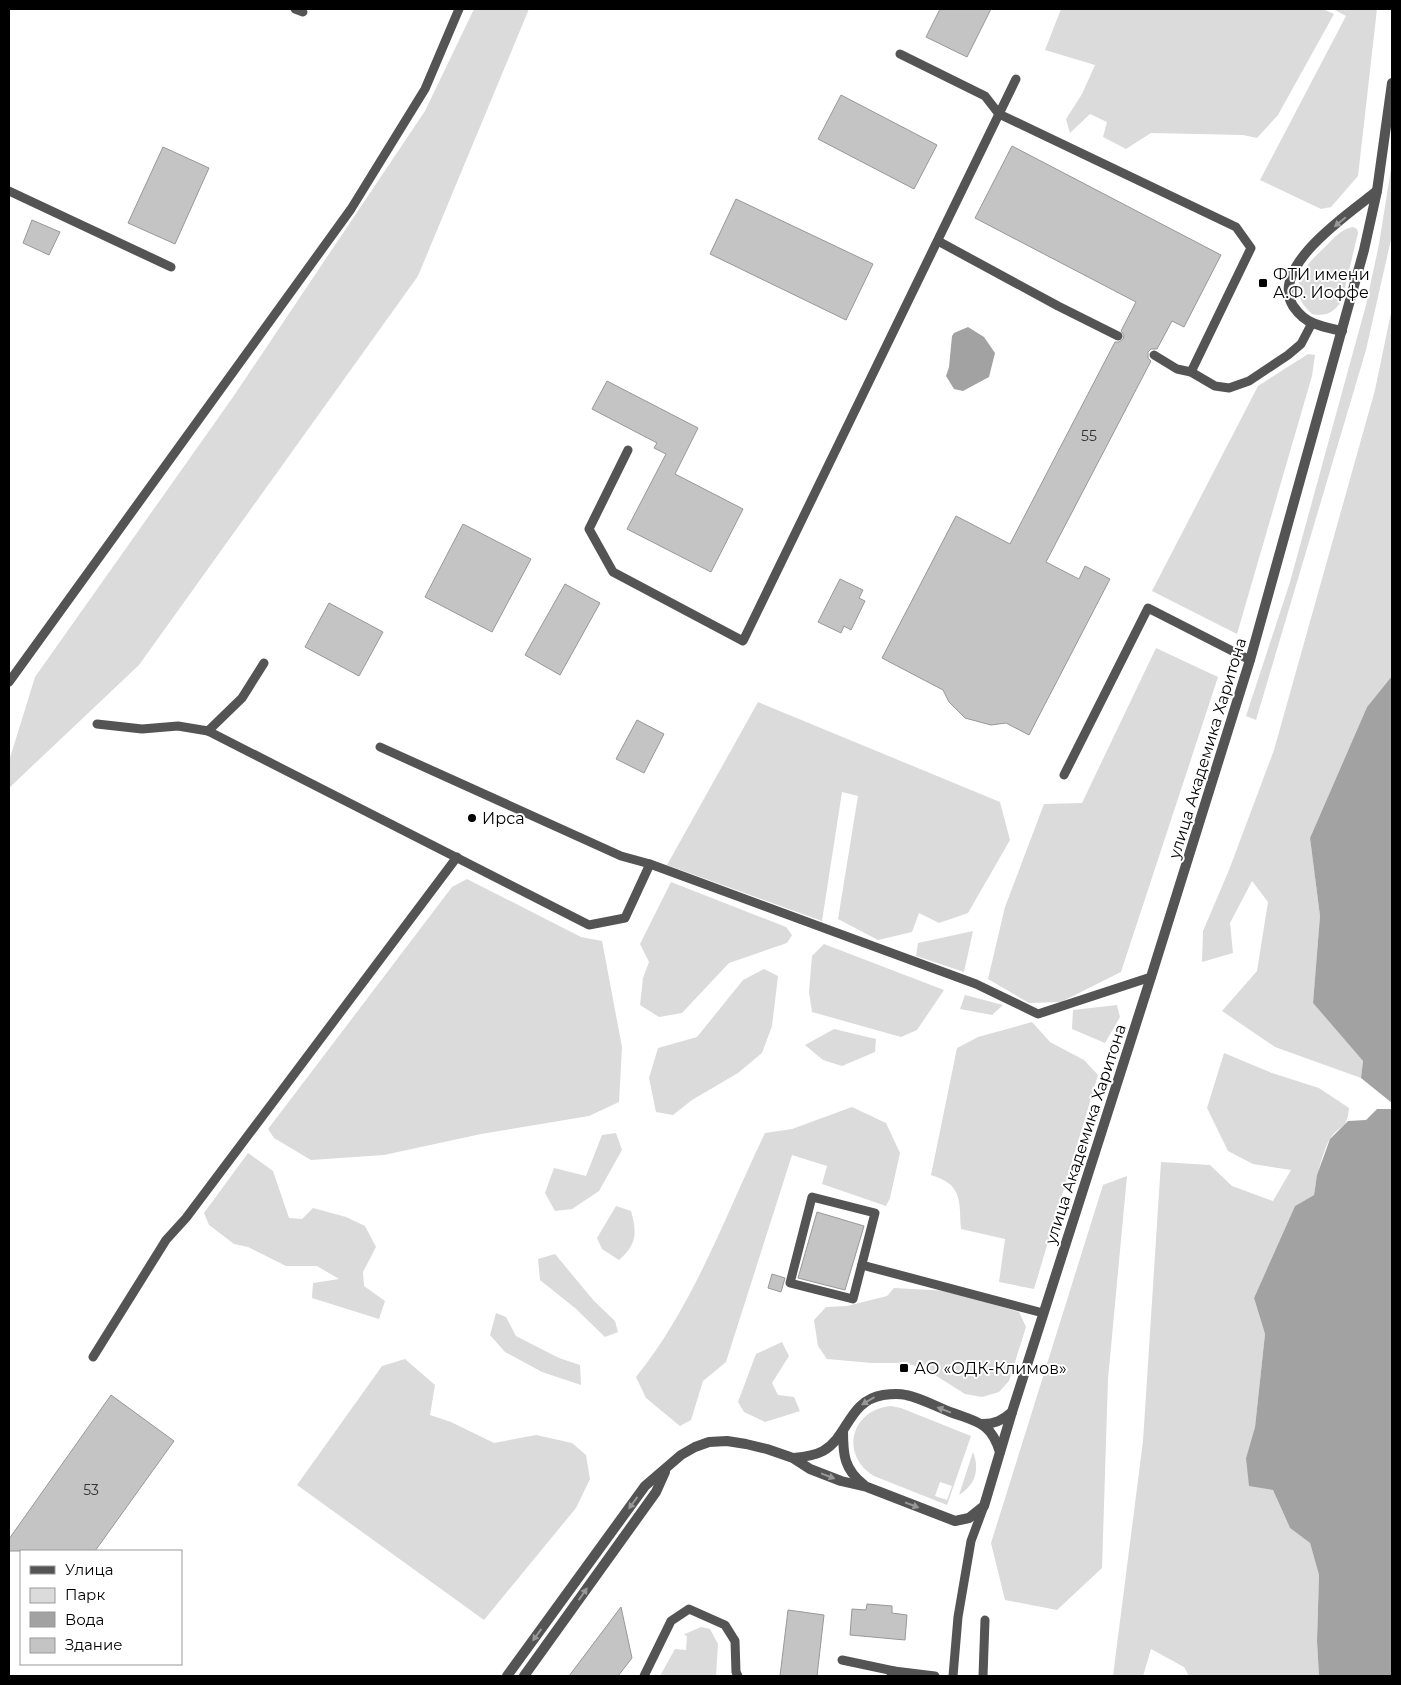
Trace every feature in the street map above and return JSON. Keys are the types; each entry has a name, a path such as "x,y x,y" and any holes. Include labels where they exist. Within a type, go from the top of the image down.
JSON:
{"street":[{"name":"улица Академика Харитона","path":"984,1506 1043,1313 1250,660 1364,250 1377,191 1392,83"},
{"path":"1342,332 1312,323 1298,314 1289,299 1290,281 1297,264 1315,242 1377,191"},
{"path":"793,1458 822,1452 843,1431 855,1410 865,1401 876,1396 891,1393 906,1395 983,1424 994,1436 1000,1452"},
{"path":"983,1424 998,1422 1012,1412"},
{"path":"843,1431 845,1459 855,1478 867,1487"},
{"path":"507,1676 645,1486 682,1455 709,1442 727,1441 746,1444 793,1458 810,1470 841,1481 867,1487 955,1521 969,1518 984,1506"},
{"path":"524,1676 656,1492 666,1469"}],"lane":[{"path":"9,682 351,209 425,89 459,9"},
{"path":"900,54 985,96 999,114 1236,227 1251,248 1192,372"},
{"path":"628,450 589,529 613,572 743,641 1016,79"},
{"path":"9,191 171,267"},
{"path":"938,241 1118,336"},
{"path":"1154,355 1177,369 1192,372 1215,386 1229,388 1249,381 1288,355 1301,344 1312,323"},
{"path":"1064,776 1148,608 1250,660"},
{"path":"208,731 242,698 264,662"},
{"path":"97,724 142,729 178,726 208,731 589,925 625,918 650,864"},
{"path":"380,747 621,856 650,864 976,984 1038,1014 1151,977"},
{"path":"93,1357 166,1240 186,1218 457,857"},
{"path":"812,1197 876,1213 862,1264 853,1299 790,1283 812,1197"},
{"path":"862,1264 1043,1313"},
{"path":"954,1676 958,1617 971,1541 984,1506"},
{"path":"644,1676 671,1621 689,1609 726,1625 735,1641 736,1672 738,1676"},
{"path":"983,1676 986,1620"},
{"path":"842,1660 892,1674 935,1676"}],"green space":[{"path":"474,9 529,9 418,276 139,665 9,788 9,761 35,677 233,397 425,111"},
{"path":"1061,9 1323,9 1334,14 1278,115 1257,138 1243,135 1151,133 1126,149 1103,137 1107,122 1090,114 1070,133 1066,119 1082,94 1095,65 1045,50"},
{"path":"1333,9 1377,9 1358,176 1331,207 1321,209 1260,180 1346,16"},
{"path":"1391,169 1392,235 1366,350 1256,720 1246,716 1290,582 1366,305 1379,244"},
{"path":"1353,227 1357,229 1358,233 1342,300 1330,313 1322,315 1312,314 1299,296 1298,287 1304,270 1334,238 1341,232"},
{"path":"1392,308 1392,676 1367,707 1310,838 1320,916 1313,1003 1363,1061 1361,1078 1275,1047 1222,1011 1257,971 1268,902 1252,881 1230,923 1233,953 1202,962 1203,931 1229,870 1274,750 1375,390"},
{"path":"1308,354 1315,355 1312,376 1237,634 1152,591 1258,386"},
{"path":"1156,648 1218,677 1121,972 1061,1002 1029,1003 988,979 1005,907 1044,804 1082,803"},
{"path":"758,702 1000,802 1010,840 968,913 939,923 919,913 912,932 878,940 838,919 858,796 842,792 822,921 667,865"},
{"path":"467,879 581,937 602,941 622,1047 619,1102 589,1116 481,1134 384,1155 311,1160 274,1138 268,1129 452,887"},
{"path":"671,882 786,927 792,935 787,943 729,963 682,1013 659,1017 640,1005 643,978 649,962 640,944"},
{"path":"973,931 964,972 916,956 918,943"},
{"path":"824,944 944,990 917,1030 901,1037 812,1012 809,992 812,956"},
{"path":"764,969 778,976 772,1026 762,1053 738,1073 692,1100 673,1115 656,1112 649,1078 658,1048 697,1037 743,980"},
{"path":"965,995 1003,1005 992,1015 960,1009"},
{"path":"1117,1005 1120,1017 1105,1043 1072,1029 1073,1010"},
{"path":"1032,1022 1050,1042 1084,1060 1098,1075 1034,1289 999,1282 1005,1239 961,1229 959,1202 954,1189 941,1179 931,1175 957,1048 978,1037"},
{"path":"834,1029 876,1039 875,1052 842,1066 823,1060 805,1045"},
{"path":"1224,1053 1272,1073 1319,1088 1349,1108 1345,1124 1330,1139 1324,1151 1314,1195 1295,1206 1254,1298 1265,1334 1255,1427 1246,1458 1273,1490 1290,1528 1310,1543 1319,1575 1317,1641 1319,1676 1189,1676 1184,1667 1151,1649 1143,1676 1113,1676 1143,1441 1161,1162 1210,1165 1232,1186 1273,1201 1291,1170 1253,1164 1228,1151 1207,1108"},
{"path":"852,1107 886,1123 900,1153 890,1198 886,1206 822,1184 827,1166 792,1155 726,1362 703,1381 691,1420 680,1426 646,1398 636,1377 657,1349 692,1290 765,1133 792,1129"},
{"path":"616,1133 622,1150 599,1191 572,1209 555,1211 545,1193 554,1168 586,1176 602,1135"},
{"path":"248,1153 273,1171 289,1218 302,1219 313,1208 346,1217 365,1226 376,1247 363,1272 364,1286 385,1301 379,1319 312,1298 313,1283 339,1279 317,1266 286,1266 248,1247 234,1244 209,1225 204,1213"},
{"path":"1127,1176 1108,1379 1102,1568 1057,1610 1005,1600 991,1543 1103,1185"},
{"path":"616,1206 631,1211 635,1232 629,1249 619,1260 602,1249 597,1238"},
{"path":"555,1254 594,1301 615,1321 618,1332 605,1337 575,1308 540,1280 538,1259"},
{"path":"894,1288 949,1291 1019,1312 1026,1327 1009,1381 999,1392 982,1397 965,1394 927,1370 906,1363 872,1363 827,1359 818,1346 814,1320 826,1307 847,1306 887,1296"},
{"path":"496,1313 506,1317 516,1336 559,1358 580,1365 581,1385 542,1372 505,1352 490,1335"},
{"path":"782,1342 789,1356 772,1383 778,1395 794,1397 800,1411 765,1422 744,1412 738,1402 756,1354"},
{"path":"405,1359 435,1385 430,1415 451,1422 494,1443 536,1435 572,1443 586,1455 590,1479 576,1508 484,1620 297,1485 382,1366"},
{"path":"891,1406 901,1408 971,1436 947,1505 874,1476 863,1467 857,1457 854,1435 859,1424 866,1416 877,1409","holes":["940,1482 952,1486 947,1500 935,1496"]},
{"path":"973,1452 976,1465 975,1476 969,1487 959,1495"},
{"path":"701,1627 710,1629 718,1644 716,1676 660,1676 675,1649 686,1650 687,1636 684,1635"}],"water":[{"path":"968,327 984,337 995,353 989,377 963,391 954,389 946,376 949,367 952,336 954,333"},
{"path":"1392,676 1392,1103 1361,1078 1363,1061 1313,1003 1320,916 1310,838 1367,707"},
{"path":"1392,1107 1392,1676 1319,1676 1317,1641 1319,1575 1310,1543 1290,1528 1273,1490 1249,1486 1246,1458 1255,1427 1265,1334 1254,1298 1295,1206 1314,1195 1317,1175 1330,1139 1348,1121 1366,1120 1377,1109 1391,1109"}],"building":[{"path":"940,9 991,9 967,57 926,37"},
{"path":"841,95 937,145 914,189 818,139"},
{"path":"1012,146 1221,255 1184,327 1172,321 1157,349 1151,349 1148,352 1148,358 1151,361 1046,562 1079,579 1085,566 1110,579 1029,735 1006,723 991,725 965,718 949,702 943,690 882,658 956,516 1010,544 1115,342 1123,339 1124,335 1121,331 1136,302 975,218"},
{"path":"163,147 209,168 175,244 128,223"},
{"path":"736,199 873,264 846,320 710,254"},
{"path":"32,220 60,232 49,255 23,243"},
{"path":"607,381 698,428 675,474 743,509 711,572 627,529 666,454 654,448 657,443 592,409"},
{"path":"463,524 531,559 492,632 425,597"},
{"path":"840,579 863,590 859,598 865,601 851,630 844,626 841,633 818,622"},
{"path":"565,584 600,603 560,675 525,655"},
{"path":"329,603 383,632 359,676 305,647"},
{"path":"637,720 664,734 644,773 616,759"},
{"path":"817,1212 864,1226 845,1290 798,1278"},
{"path":"772,1274 785,1278 781,1292 768,1288"},
{"path":"111,1395 174,1441 96,1550 9,1551 9,1539"},
{"path":"867,1604 892,1606 892,1613 907,1615 905,1640 850,1635 852,1609 866,1610"},
{"path":"621,1607 632,1658 618,1676 569,1676"},
{"path":"788,1610 824,1615 817,1676 780,1676"}],"place":[{"name":"ФТИ имени А.Ф. Иоффе","path":"1263,283"},
{"name":"Ирса","path":"472,818"},
{"name":"АО «ОДК-Климов»","path":"904,1368"}]}
